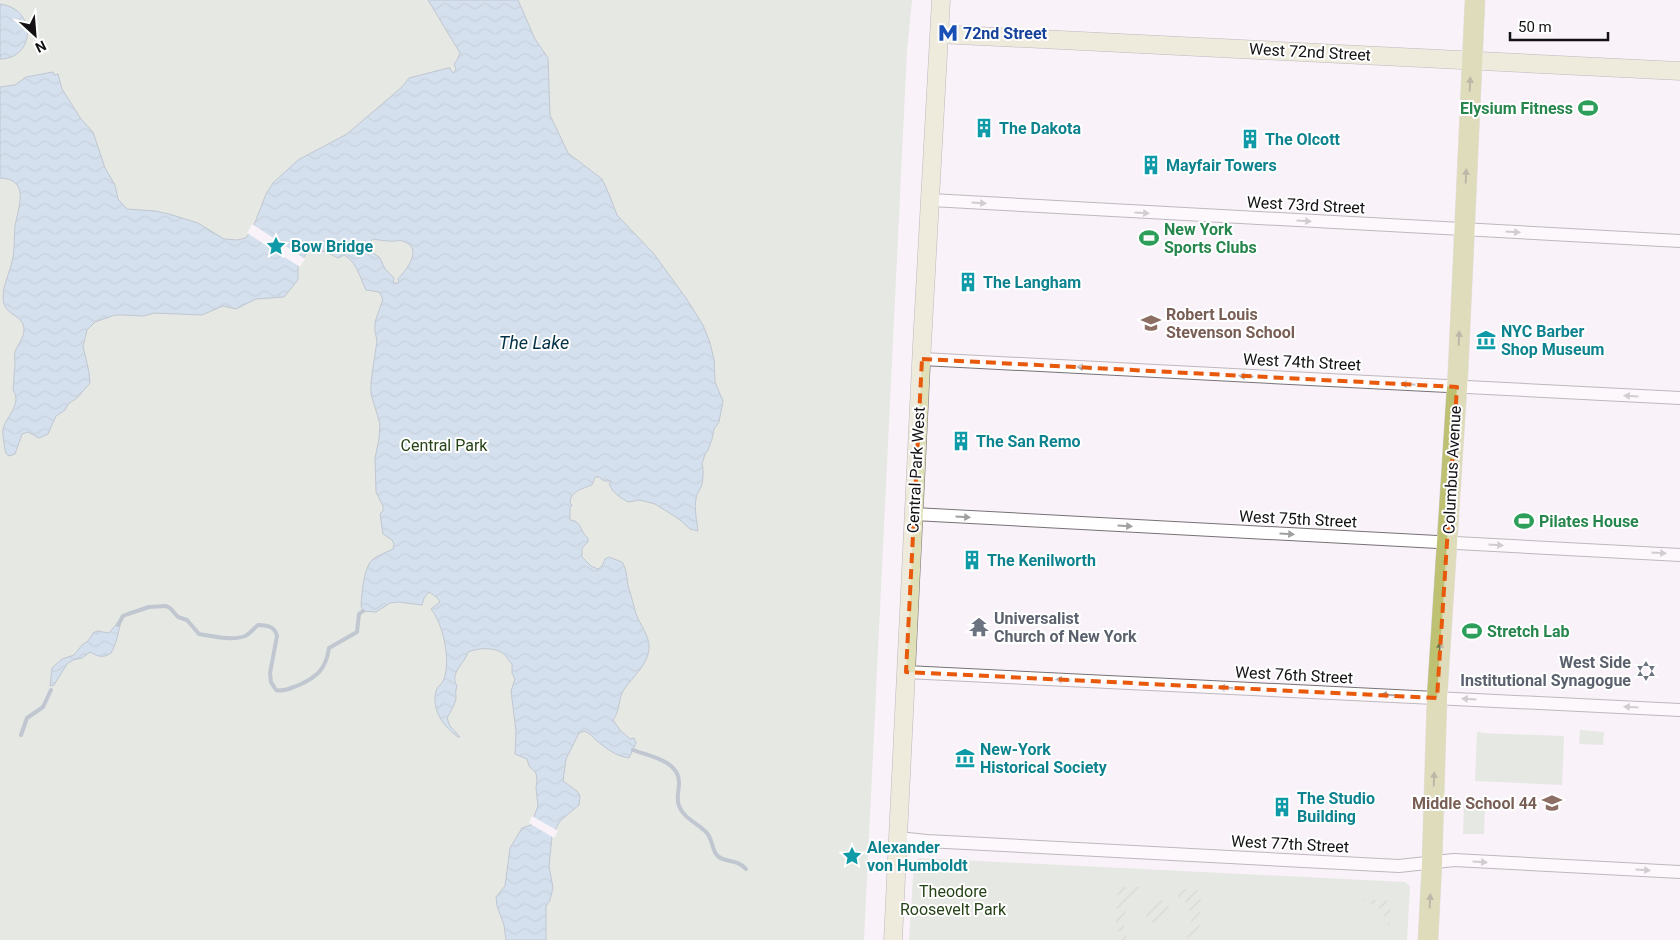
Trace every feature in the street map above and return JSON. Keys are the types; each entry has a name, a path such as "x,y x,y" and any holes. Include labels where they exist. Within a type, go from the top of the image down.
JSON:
{"main road":[{"name":"Central Park West","path":"893,940 941,0"},
{"name":"Columbus Avenue","path":"1428,940 1437,698 1457,387 1475,0"},
{"name":"West 72nd Street","path":"939,34 1680,71"}],"street":[{"name":"West 73rd Street","path":"931,200 1680,241"},
{"name":"West 74th Street","path":"922,359 1680,398"},
{"name":"West 75th Street","path":"914,514 1680,555"},
{"name":"West 76th Street","path":"906,672 1680,710"},
{"name":"West 77th Street","path":"898,838 1399,866 1454,860 1680,872"}],"highlighted area":[{"path":"922,359 1457,387 1437,698 906,672"}],"green space":[{"name":"Central Park","path":"0,0 912,0 907,51 864,940 0,940"},
{"path":"1580,730 1604,732 1603,745 1579,744"},
{"path":"1480,731 1481,733 1564,736 1562,785 1475,781 1477,733"},
{"path":"1464,803 1485,803 1484,834 1463,834"},
{"name":"Theodore Roosevelt Park","path":"919,858 1405,882 1410,886 1407,940 909,940 914,862"},
{"path":"1118,887 1140,887 1139,897 1129,905 1125,914 1124,928 1127,940 1121,940 1116,921"},
{"path":"1179,889 1201,890 1200,924 1195,940 1187,940 1188,934 1191,931 1191,917 1189,907 1183,900 1178,898"},
{"path":"1358,899 1391,901 1389,929 1385,916 1379,908"},
{"path":"1158,900 1167,903 1170,912 1167,921 1158,924 1149,921 1146,912 1149,903"}],"water":[{"name":"The Lake","path":"428,0 518,0 535,39 548,58 550,115 568,153 602,179 617,215 654,254 703,325 714,359 715,382 723,401 719,422 714,429 702,464 702,482 695,503 698,531 690,529 679,519 655,504 640,500 628,502 613,490 609,484 611,481 604,481 599,477 595,477 592,485 574,493 571,499 570,520 579,524 588,538 588,542 582,548 582,557 591,566 598,569 602,566 605,559 609,557 622,562 636,614 646,635 649,649 646,660 623,691 613,720 630,739 634,738 636,743 629,758 612,752 584,731 579,733 566,759 563,781 578,792 580,796 579,805 560,821 552,836 549,866 553,888 550,900 546,906 546,940 506,940 504,925 497,906 496,897 505,886 510,848 522,828 531,825 538,806 536,773 529,766 527,759 515,754 516,731 511,691 515,679 512,673 512,664 504,654 497,650 484,649 468,652 456,673 456,699 447,718 450,726 460,737 458,737 444,723 435,705 436,691 443,681 447,662 442,632 431,609 440,601 429,592 424,598 422,605 390,603 376,612 363,611 361,606 364,582 369,564 374,558 393,549 394,544 392,540 383,534 380,514 383,511 383,506 376,492 375,458 380,424 371,394 377,341 375,322 383,299 379,292 366,290 358,271 348,258 344,255 338,258 326,252 310,249 298,265 298,280 284,297 256,299 236,309 223,306 202,315 154,313 144,316 115,315 95,322 87,330 83,346 90,383 77,398 68,404 65,410 56,416 48,434 39,438 28,432 22,434 15,454 9,456 5,452 3,436 4,426 16,400 13,390 15,354 24,328 21,321 8,311 3,298 13,257 15,226 20,196 16,183 0,178 0,87 15,85 26,77 53,72 54,75 58,74 62,89 81,119 93,132 105,168 115,185 118,199 127,209 169,214 198,223 224,239 237,240 246,238 273,183 298,160 347,134 402,87 409,78 448,68 454,73 456,69 454,64 460,53","holes":["373,239 405,242 413,250 411,260 398,279 399,282 393,283 394,278 385,269 380,258 368,249 368,244"]},
{"path":"0,4 12,8 21,15 26,24 27,33 25,43 20,51 12,57 0,59"},
{"path":"119,621 121,622 111,653 98,656 90,652 82,658 73,660 67,664 54,685 50,686 52,668 62,659 74,655 93,633 97,631 109,633"}],"pier":[{"name":"Bow Bridge","path":"252,224 305,259 300,267 247,233"},
{"path":"532,816 558,831 554,838 529,823"}],"waterway":[{"path":"118,625 123,616 128,614 149,607 166,606 178,617 187,620 199,634 234,638 247,635 258,625 270,627 277,636 270,673 271,682 276,690 282,690 299,685 316,675 326,662 329,648 357,632 359,614 363,611"},
{"path":"21,735 27,718 43,707 51,690"},
{"path":"633,750 662,760 674,769 678,776 678,800 681,810 707,833 719,857 738,863 746,869"}],"place":[{"name":"72nd Street","path":"948,33"},
{"name":"Elysium Fitness","path":"1588,108"},
{"name":"The Dakota","path":"984,128"},
{"name":"The Olcott","path":"1250,139"},
{"name":"Mayfair Towers","path":"1151,165"},
{"name":"New York Sports Clubs","path":"1149,238"},
{"name":"Bow Bridge","path":"276,246"},
{"name":"The Langham","path":"968,282"},
{"name":"Robert Louis Stevenson School","path":"1151,323"},
{"name":"NYC Barber Shop Museum","path":"1486,340"},
{"name":"The San Remo","path":"961,441"},
{"name":"Pilates House","path":"1524,521"},
{"name":"The Kenilworth","path":"972,560"},
{"name":"Universalist Church of New York","path":"979,627"},
{"name":"Stretch Lab","path":"1472,631"},
{"name":"West Side Institutional Synagogue","path":"1646,671"},
{"name":"New-York Historical Society","path":"965,758"},
{"name":"Middle School 44","path":"1552,803"},
{"name":"The Studio Building","path":"1282,807"},
{"name":"Alexander von Humboldt","path":"852,856"}]}
